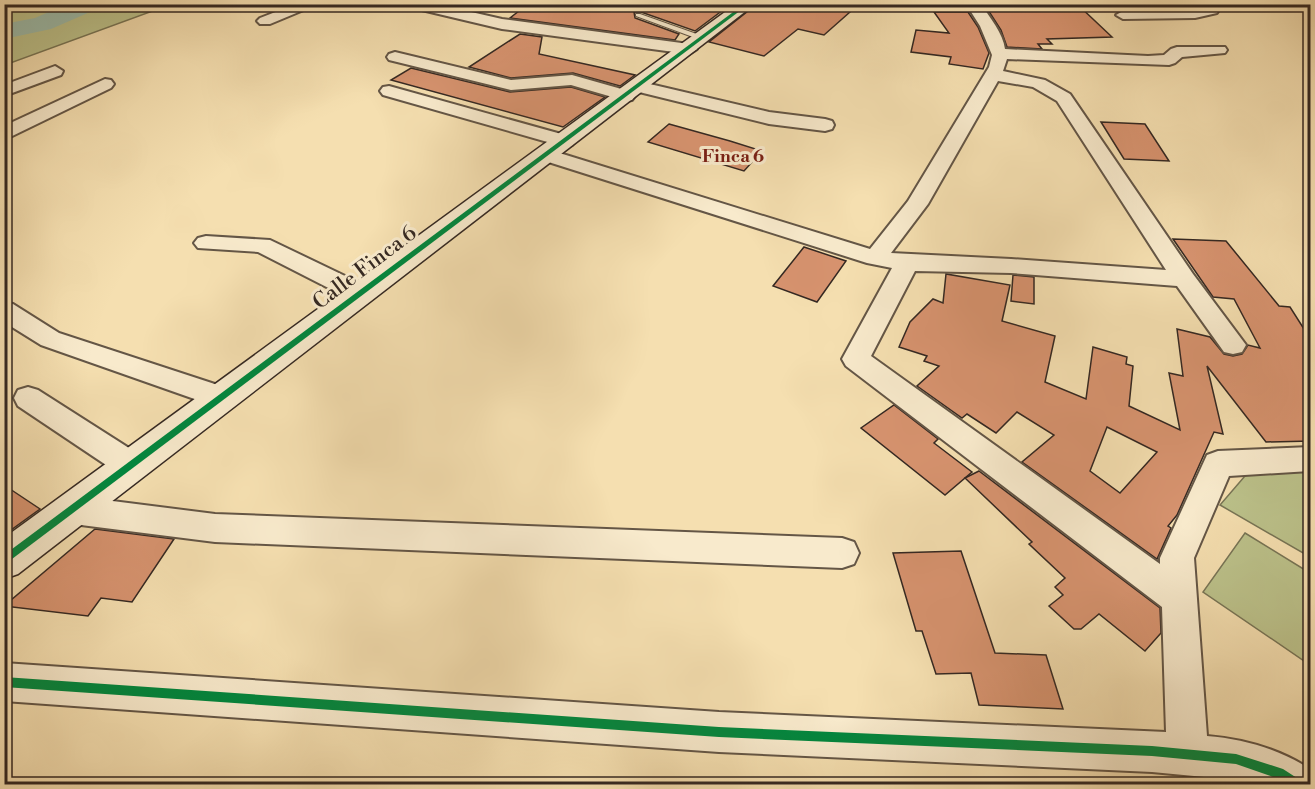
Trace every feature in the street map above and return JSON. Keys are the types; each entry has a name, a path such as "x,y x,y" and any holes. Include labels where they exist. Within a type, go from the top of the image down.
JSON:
{"street":[{"path":"265,21 311,4"},
{"path":"414,4 480,19 696,44"},
{"name":"Calle Finca 6","path":"4,561 747,4"},
{"path":"973,4 988,26 996,42 996,50 1000,54 1148,61 1169,60 1177,52 1219,50"},
{"path":"1123,15 1195,14 1212,10 1216,4"},
{"path":"480,19 501,9"},
{"path":"875,258 917,204 992,75 1000,54"},
{"path":"394,57 511,86 572,80 769,118 825,125"},
{"path":"4,91 56,72"},
{"path":"992,75 1030,80 1053,88 1064,98 1184,279 1233,345"},
{"path":"4,134 105,84"},
{"path":"389,91 875,258 907,263 1011,266 1184,279"},
{"path":"206,243 262,245 361,294"},
{"path":"907,263 856,359 1180,599"},
{"path":"4,310 50,339 223,398"},
{"path":"28,398 132,466"},
{"path":"1188,754 1177,558 1218,464 1311,459"},
{"path":"73,510 215,528 842,553"},
{"path":"4,682 719,732 1140,750 1236,759 1279,773 1296,784"}],"lane":[{"path":"638,15 696,44"}],"green space":[{"path":"5,4 169,4 169,5 5,65"},
{"path":"1310,466 1310,557 1220,505 1251,469"},
{"path":"1245,533 1310,573 1310,665 1203,592"}],"building":[{"path":"528,4 731,4 695,31 641,12 634,12 635,18 679,34 675,40 510,18"},
{"path":"757,4 859,4 824,35 798,29 764,56 709,42"},
{"path":"996,4 1077,4 1112,37 1047,39 1052,44 1038,44 1042,49 1007,47 1001,30 988,10 1002,9"},
{"path":"934,12 968,12 978,27 989,53 983,69 949,64 951,57 911,52 916,30 949,33"},
{"path":"520,34 542,37 539,54 635,75 620,86 573,73 511,78 469,67"},
{"path":"411,68 510,92 571,87 605,97 563,127 391,80"},
{"path":"1101,122 1145,124 1169,161 1124,159"},
{"path":"669,124 762,151 744,171 648,142"},
{"path":"1173,239 1226,241 1279,306 1290,307 1311,340 1311,441 1266,442 1207,366 1223,434 1214,432 1177,515 1168,526 1171,528 1157,559 1022,462 1054,435 1017,412 996,433 967,414 962,418 917,386 939,366 924,361 927,356 899,347 910,322 933,299 943,303 946,274 1010,285 1002,321 1055,336 1045,382 1086,399 1093,347 1127,357 1126,364 1133,366 1129,406 1180,430 1169,373 1183,376 1177,329 1210,337 1224,354 1233,356 1242,354 1248,345 1260,348 1234,299 1213,297","holes":["1107,427 1157,452 1120,493 1090,471"]},
{"path":"804,247 846,261 817,302 773,286"},
{"path":"1013,275 1034,277 1034,304 1011,301"},
{"path":"894,405 938,439 934,443 972,472 945,495 861,428"},
{"path":"979,471 1160,608 1161,633 1145,651 1099,614 1081,629 1074,629 1049,606 1063,595 1055,587 1065,578 1029,544 1032,542 965,478"},
{"path":"4,485 40,509 4,535"},
{"path":"95,529 174,539 132,602 101,598 88,616 4,606"},
{"path":"961,551 995,653 1046,655 1063,709 979,705 971,673 936,674 922,631 916,631 893,553"}],"waterway":[{"path":"4,32 42,24 89,4"}],"cycle path":[{"path":"4,561 747,4"},
{"path":"4,682 719,732 1152,751 1236,759 1279,773 1296,784"}],"district":[{"name":"Finca 6","path":"733,156"}]}
